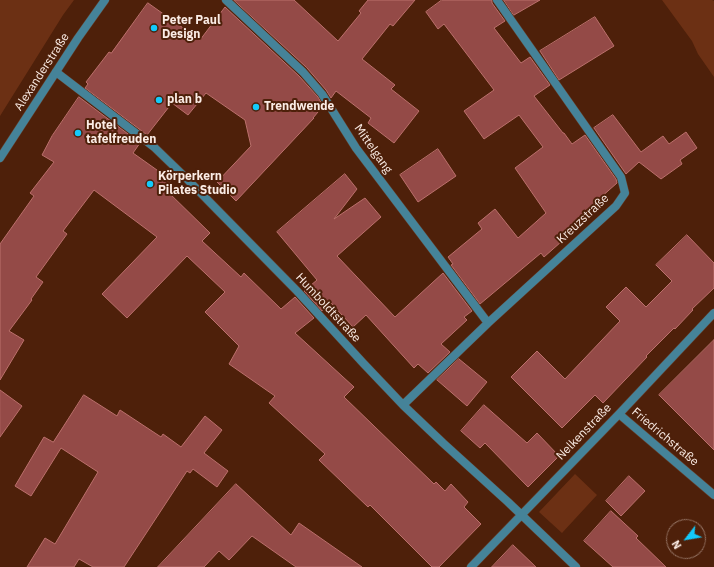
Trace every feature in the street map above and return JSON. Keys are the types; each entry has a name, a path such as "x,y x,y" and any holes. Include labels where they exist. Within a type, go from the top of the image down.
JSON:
{"street":[{"name":"Alexanderstraße","path":"0,158 78,38 105,0"},
{"name":"Mittelgang","path":"226,0 303,72 322,94 356,148 488,323"},
{"name":"Kreuzstraße","path":"403,405 488,323 616,206 625,193 621,177 497,0"},
{"name":"Humboldtstraße","path":"56,72 154,147 185,176 297,291 403,405 576,567"},
{"name":"Nelkenstraße","path":"471,567 714,313"},
{"name":"Friedrichstraße","path":"618,414 714,495"}],"shaded area":[{"path":"0,0 74,0 63,15 0,116"},
{"path":"662,0 714,1 714,77 698,54 692,41"},
{"path":"575,474 597,495 562,533 539,512"}],"building":[{"path":"234,0 294,0 338,41 361,13 359,11 368,0 415,0 393,26 390,24 362,59 395,85 391,89 419,111 394,143 368,123 371,118 336,91 331,98 307,68"},
{"path":"442,0 492,0 492,3 505,21 494,28 521,63 530,57 550,85 534,96 572,144 585,135 616,179 617,183 600,198 605,203 544,257 541,253 480,304 451,265 453,264 448,257 482,229 478,223 495,209 518,238 546,213 515,168 543,147 519,115 484,139 464,111 494,90 444,24 438,29 426,12"},
{"path":"504,0 540,0 514,15"},
{"path":"148,3 200,40 225,7 299,76 318,97 323,106 314,118 236,201 217,182 251,146 245,120 206,93 188,115 172,103 147,135 85,88 88,84 86,82 109,52 111,53"},
{"path":"595,17 614,46 559,80 540,51"},
{"path":"79,97 140,143 133,153 171,180 165,189 210,233 202,241 241,277 244,273 281,309 295,297 314,318 295,333 354,387 344,397 434,484 436,482 445,491 451,484 468,502 464,507 481,524 439,567 432,567 370,505 368,507 319,460 325,454 269,403 275,396 229,364 239,346 205,312 225,292 187,256 127,318 102,294 157,237 94,190 63,231 67,234 36,277 43,282 31,299 32,300 9,331 24,340 0,380 0,244 34,196 30,193 54,162 42,155 52,136"},
{"path":"613,115 641,152 663,136 669,144 686,132 697,148 680,160 682,164 661,179 639,162 626,174 594,128"},
{"path":"438,149 456,176 418,202 400,175"},
{"path":"345,174 357,189 334,219 365,198 381,217 337,256 395,317 443,273 472,311 464,317 467,320 441,344 450,352 428,373 418,364 414,368 366,315 353,327 331,303 322,311 304,291 317,280 277,232"},
{"path":"687,235 714,263 714,288 692,309 693,310 675,329 674,328 646,356 647,357 603,403 595,395 562,428 511,377 537,351 565,379 620,321 606,307 626,287 646,307 672,281 656,265"},
{"path":"714,340 714,450 659,395"},
{"path":"459,359 487,382 467,406 437,380"},
{"path":"0,390 22,406 0,437"},
{"path":"84,395 117,416 120,410 161,437 163,434 181,447 205,416 222,430 204,453 228,471 217,487 193,469 190,473 187,471 124,567 93,567 79,559 74,567 27,567 45,538 55,544 98,472 61,448 31,496 15,486 44,437 53,442"},
{"path":"484,405 527,443 537,433 559,456 528,487 485,443 480,448 461,431"},
{"path":"629,476 645,491 621,516 606,501"},
{"path":"236,484 291,535 299,523 362,567 296,567 252,536 229,560 219,551 204,567 158,567"},
{"path":"611,511 638,536 636,538 666,567 613,567 584,541"},
{"path":"513,545 536,567 492,567"}],"place":[{"name":"Peter Paul Design","path":"154,28"},
{"name":"plan b","path":"159,100"},
{"name":"Trendwende","path":"256,107"},
{"name":"Hotel tafelfreuden","path":"78,133"},
{"name":"Körperkern Pilates Studio","path":"150,184"}]}
